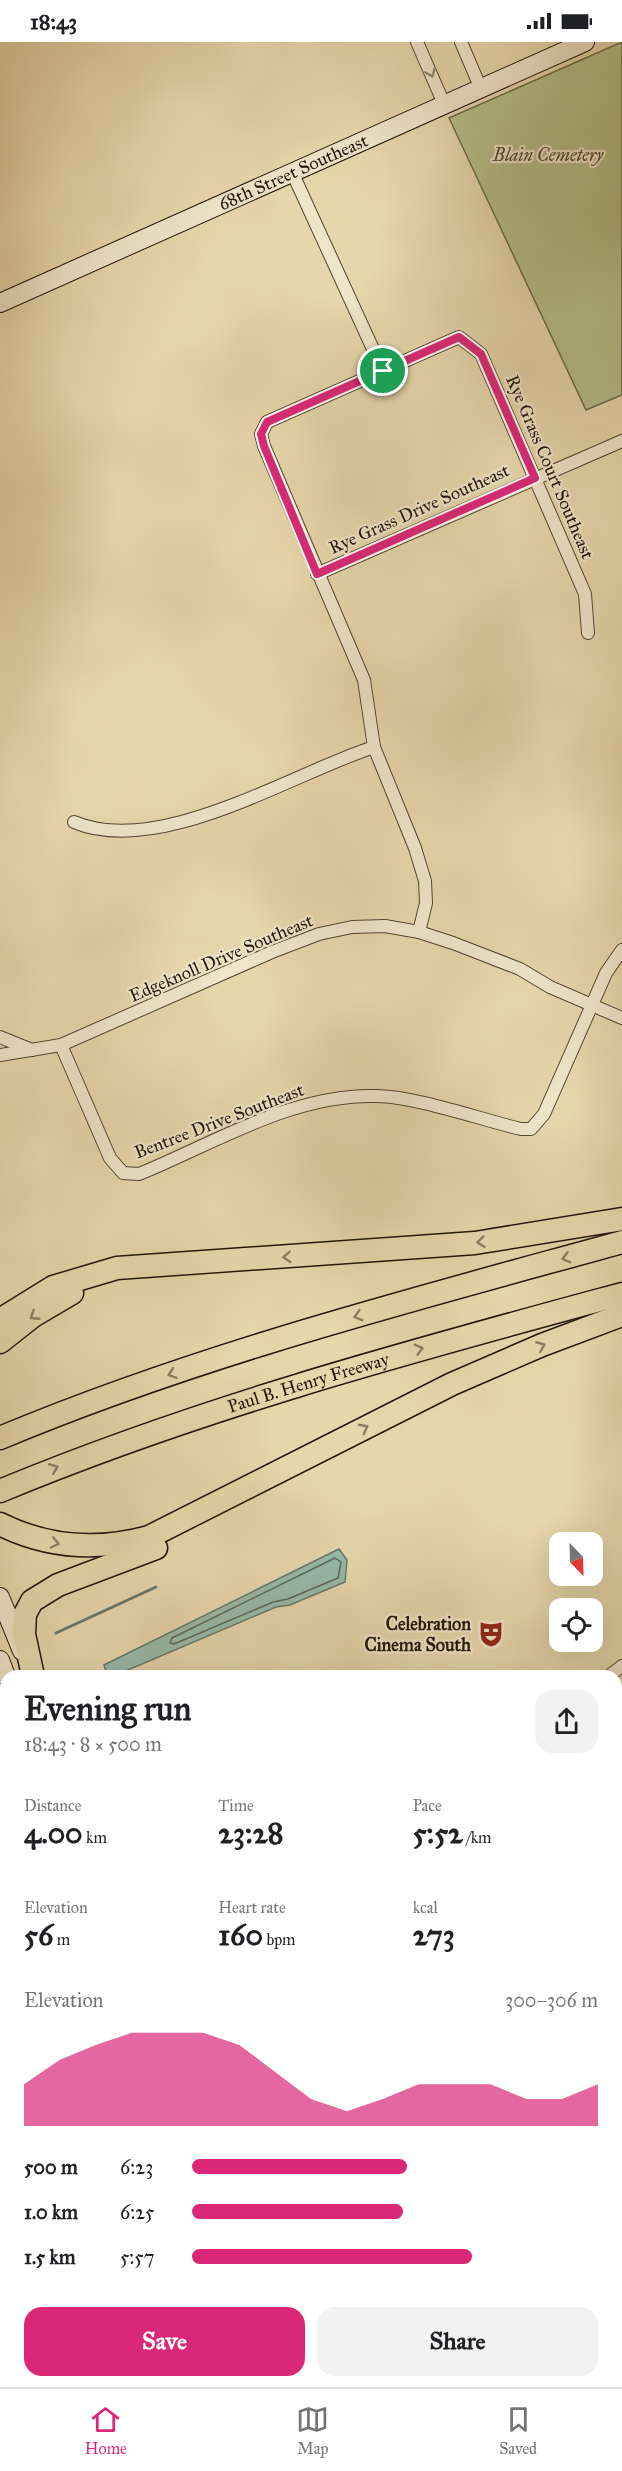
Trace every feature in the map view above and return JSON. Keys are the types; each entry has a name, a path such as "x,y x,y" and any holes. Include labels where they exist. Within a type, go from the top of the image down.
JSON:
{"highway":[{"path":"0,1320 34,1296 72,1279 146,1264 475,1243 622,1220"},
{"path":"0,1438 98,1399 268,1341 622,1242"},
{"path":"0,1342 16,1328 49,1306 103,1281 229,1260"},
{"name":"Paul B. Henry Freeway","path":"0,1491 121,1443 264,1394 622,1294"},
{"path":"0,1524 27,1536 65,1546 105,1546 135,1541 165,1531 462,1380 542,1345 622,1315"},
{"path":"31,1670 23,1624 28,1606 39,1595 58,1585 173,1540 312,1456"}],"main road":[{"name":"68th Street Southeast","path":"0,303 585,42"},
{"path":"0,1598 30,1670"}],"street":[{"path":"417,42 444,104"},
{"path":"461,42 481,89"},
{"path":"292,172 383,371 267,422 261,434 317,574 363,680 374,747 415,848 425,881 426,903 419,932"},
{"name":"Rye Grass Court Southeast","path":"383,371 459,337 481,354 585,594 588,633"},
{"name":"Rye Grass Drive Southeast","path":"317,574 622,441"},
{"path":"74,822 91,830 152,830 183,823 342,757 374,747"},
{"name":"Edgeknoll Drive Southeast","path":"0,1055 61,1045 319,934 352,927 385,926 419,932 520,969 550,987 622,1018"},
{"path":"593,1004 606,973 622,950"},
{"name":"Bentree Drive Southeast","path":"61,1045 110,1158 123,1173 139,1174 276,1115 336,1096 380,1096 520,1129 531,1129 538,1124 593,1004"},
{"path":"0,1038 33,1051"}],"green space":[{"name":"Blain Cemetery","path":"622,42 622,395 586,410 449,118"}],"water":[{"path":"339,1549 347,1560 345,1582 290,1605 276,1607 128,1670 106,1670 104,1665"}],"waterway":[{"path":"56,1633 156,1587"}],"place":[{"name":"Celebration Cinema South","path":"491,1634"}],"route":[{"path":"459,337 470,343 481,354 535,478 317,574 261,434 267,422 383,371 459,337"}]}
